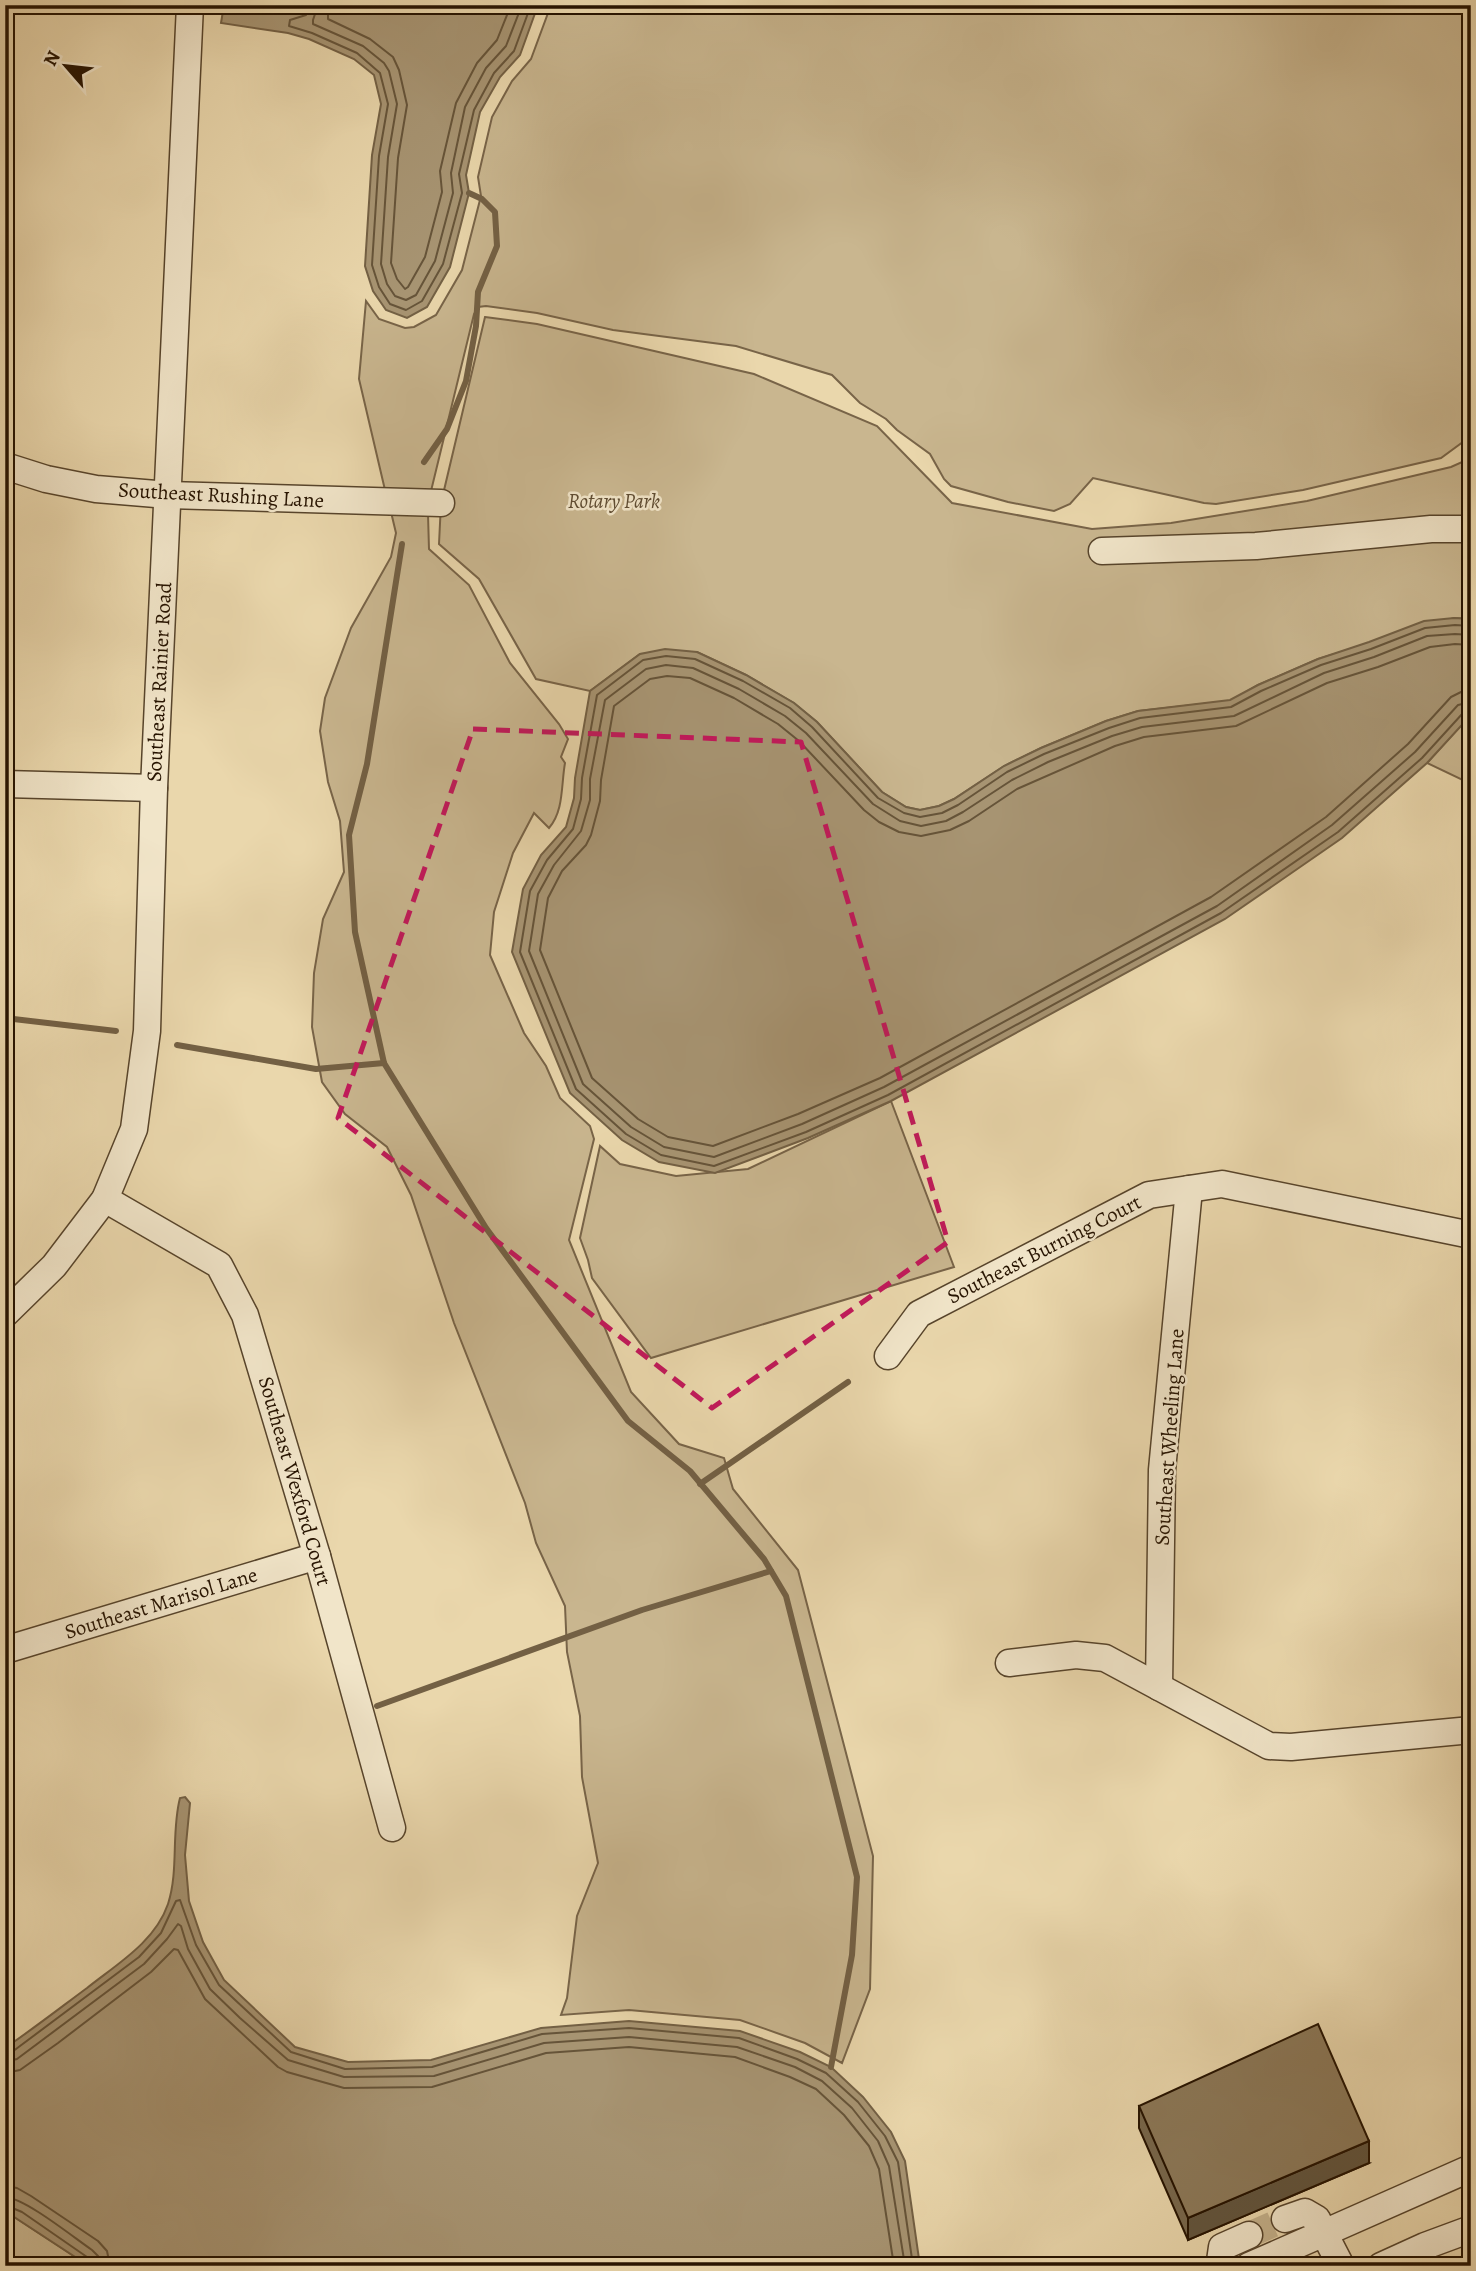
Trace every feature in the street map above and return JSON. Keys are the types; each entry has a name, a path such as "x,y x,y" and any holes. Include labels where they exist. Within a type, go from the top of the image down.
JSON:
{"street":[{"name":"Southeast Rainier Road","path":"5,1314 54,1266 105,1199 134,1129 147,1031 154,788 190,5"},
{"name":"Southeast Rushing Lane","path":"5,466 46,479 96,489 168,495 441,503"},
{"path":"1102,551 1256,546 1408,530 1471,530"},
{"path":"5,784 154,788"},
{"name":"Southeast Burning Court","path":"888,1356 919,1314 1149,1195 1222,1184 1471,1235"},
{"name":"Southeast Wheeling Lane","path":"1159,1686 1162,1470 1189,1189"},
{"name":"Southeast Wexford Court","path":"105,1199 219,1265 231,1284 245,1315 260,1362 392,1828"},
{"name":"Southeast Marisol Lane","path":"5,1650 317,1556"},
{"path":"1009,1662 1076,1655 1105,1658 1269,1746 1471,1730"},
{"path":"1249,2266 1471,2168"},
{"path":"1285,2219 1306,2212 1317,2219 1342,2266"},
{"path":"1381,2266 1471,2229"},
{"path":"1222,2266 1222,2247 1249,2235"}],"highlighted area":[{"path":"473,729 801,742 948,1242 712,1408 338,1118"}],"green space":[{"path":"551,5 1471,5 1471,436 1441,458 1303,490 1216,504 1093,478 1070,504 1054,511 1008,502 951,486 930,454 886,419 860,403 832,375 736,346 613,330 537,313 486,306 478,307 474,314 431,491 385,490 359,379 366,301 379,319 405,328 414,327 436,315 462,270 481,196 478,177 492,117 512,81 531,59"},
{"name":"Rotary Park","path":"485,317 537,324 754,374 877,426 952,503 1092,529 1171,523 1307,501 1451,467 1471,458 1471,619 1454,618 1318,659 1258,685 1230,701 1138,711 1106,721 1004,766 939,806 920,810 906,807 882,792 817,722 794,703 746,675 697,652 640,654 590,691 536,679 479,579 439,544 441,503"},
{"path":"391,512 428,514 429,549 469,585 510,663 568,739 561,757 565,763 557,814 549,828 534,813 513,853 494,912 490,955 524,1033 546,1066 560,1098 590,1126 594,1139 569,1240 631,1392 679,1444 724,1458 733,1489 798,1570 873,1856 870,1989 842,2063 805,2043 740,2020 629,2010 561,2015 567,1998 577,1916 598,1863 582,1777 580,1716 567,1652 565,1606 536,1543 525,1503 454,1323 411,1195 387,1147 345,1114 322,1082 312,1027 314,973 323,919 344,872 340,821 328,782 320,731 325,698 351,628 391,557 396,533"},
{"path":"1471,715 1471,784 1427,763"},
{"path":"891,1101 954,1267 651,1358 592,1278 580,1238 600,1146 620,1164 676,1176 748,1169"},
{"path":"5,2211 89,2266 5,2266"}],"water":[{"path":"303,5 538,5 520,55 500,77 480,112 466,175 469,193 450,267 427,307 407,318 386,310 373,291 365,266 372,155 381,104 374,75 354,59 309,39 288,33 221,23 223,11 287,13 300,10"},
{"path":"1471,619 1471,715 1427,763 1342,838 1225,919 891,1101 808,1138 715,1173 659,1162 622,1140 570,1093 512,952 523,889 541,855 566,827 574,798 590,691 640,654 665,649 697,652 746,675 794,703 817,722 882,792 906,807 920,810 954,799 1004,766 1106,721 1138,711 1230,700 1318,659 1424,621"},
{"path":"185,1797 190,1803 185,1855 189,1901 203,1942 224,1980 295,2047 348,2062 431,2060 541,2028 629,2021 740,2031 800,2052 831,2067 863,2097 891,2132 905,2161 920,2266 89,2266 5,2211 5,2048 122,1961 154,1930 168,1904 173,1878 177,1811 180,1798"}],"building":[{"path":"1318,2024 1369,2141 1188,2218 1139,2106"}],"waterway":[{"path":"424,462 447,429 466,381 476,326 478,292 497,246 495,212 482,199 469,193"},
{"path":"402,544 367,764 349,835 355,932 384,1063 486,1228 628,1421 690,1471 764,1559 786,1596 857,1877 852,1955 831,2067"},
{"path":"5,1018 116,1031"},
{"path":"177,1045 316,1069 384,1063"},
{"path":"700,1484 848,1382"},
{"path":"377,1706 642,1610 771,1571"}],"tunnel":[{"path":"1249,2235 1285,2219"}]}
